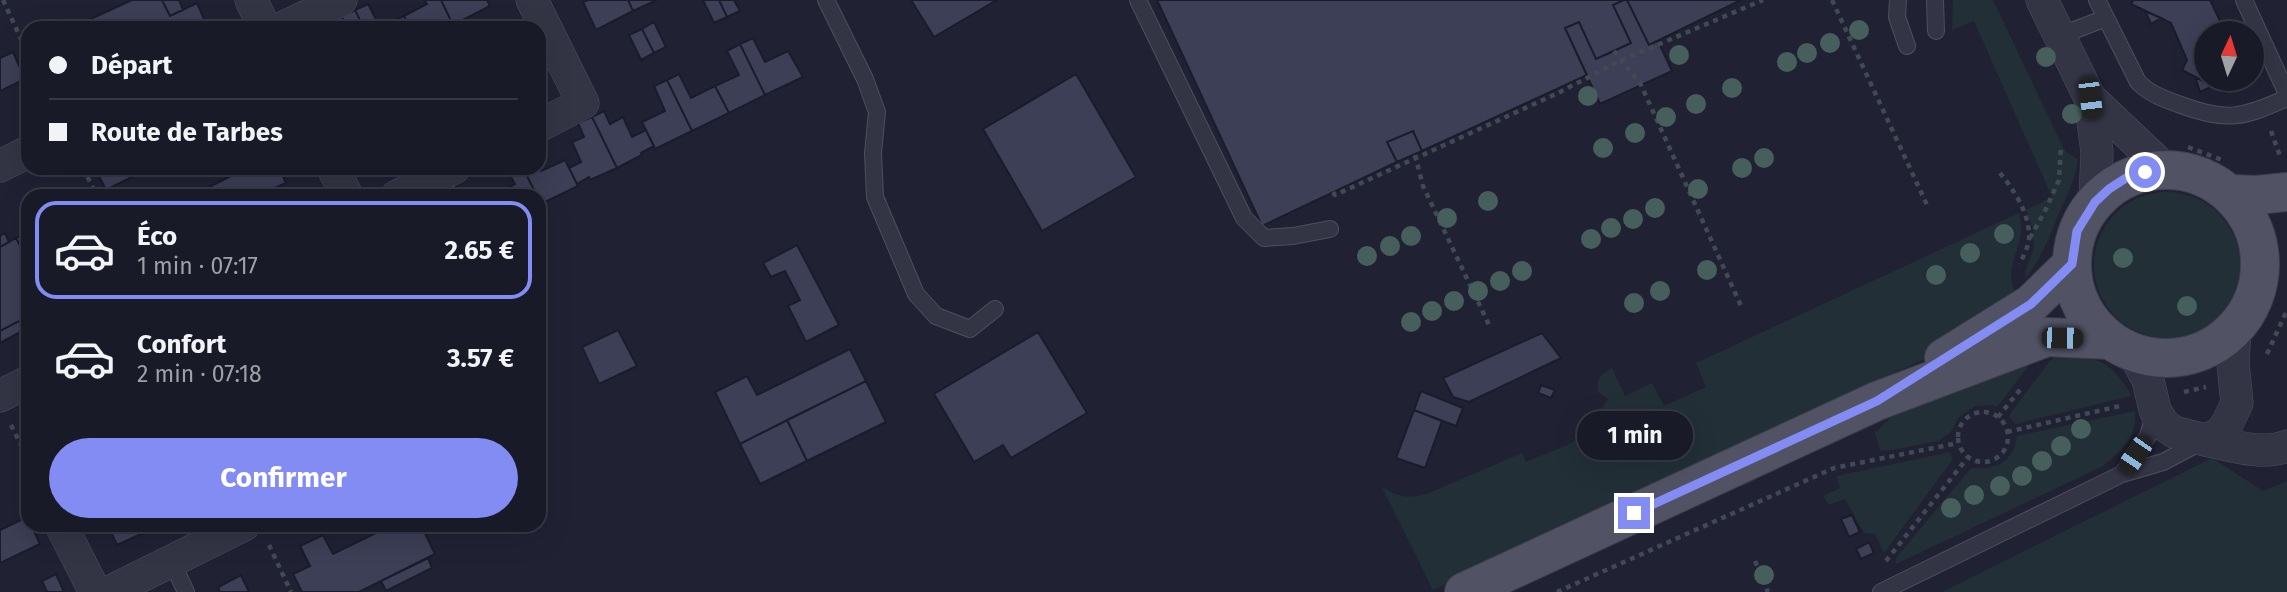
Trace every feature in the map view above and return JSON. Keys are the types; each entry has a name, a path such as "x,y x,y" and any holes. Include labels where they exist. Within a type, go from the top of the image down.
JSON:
{"main road":[{"path":"1464,592 1877,401 2047,337 2122,346 2157,357 2182,357 2216,344 2235,328 2254,300 2274,255 2261,254 2248,216 2231,194 2200,176 2165,169 2126,178 2095,202 2077,231 2072,264 2073,279 2082,307 2090,319 2122,346"},
{"path":"2231,194 2257,195 2285,178"},
{"path":"1877,401 2031,304 2072,264"}],"street":[{"path":"263,14 341,0"},
{"path":"532,0 542,21"},
{"path":"2042,0 2090,98 2097,152 2095,202"},
{"path":"546,28 583,103 546,122"},
{"path":"2090,98 2165,169"},
{"path":"0,166 21,156"},
{"path":"411,189 440,175"},
{"path":"2235,328 2233,363 2237,403 2245,420 2259,433 2287,439"},
{"path":"2122,346 2148,380 2155,410 2163,424 2174,432 2262,450 2287,446"},
{"path":"3,405 21,388"},
{"path":"2205,440 2218,435 2226,426 2237,403"},
{"path":"65,532 95,592"},
{"path":"109,592 230,532"}],"lane":[{"path":"826,0 865,79 877,112 873,153 875,197 916,294 936,316 970,329 995,309"},
{"path":"1138,0 1244,218 1264,237 1293,236 1330,229"},
{"path":"1898,0 1898,16 1907,46"},
{"path":"1935,0 1936,31"},
{"path":"2097,0 2131,70 2146,90 2208,116 2238,116 2263,109 2287,96 2244,0"},
{"path":"2059,36 2106,18"},
{"path":"2122,474 2148,436 2155,410"},
{"path":"1883,591 2122,474 2163,462 2205,440"},
{"path":"172,562 186,592"}],"path":[{"path":"3,0 21,39"},
{"path":"1333,192 1335,195 1622,60 1763,0"},
{"path":"1832,0 1928,207"},
{"path":"1614,51 1641,85 1742,309"},
{"path":"2263,109 2285,178"},
{"path":"2018,270 2029,238 2059,180 2061,143"},
{"path":"1415,156 1423,186 1490,327"},
{"path":"2000,173 2014,190 2024,214 2029,238"},
{"path":"2264,361 2287,310"},
{"path":"3,405 21,444"},
{"path":"1979,413 1989,413 2002,421 2007,432 2004,451 1987,462 1977,462 1968,457 1958,443 1962,423 1969,416 1979,413"},
{"path":"1557,592 1834,468 1958,443"},
{"path":"1883,591 1883,564 1968,457"},
{"path":"273,556 291,592"},
{"path":"1755,561 1768,592"}],"shaded area":[{"path":"1953,0 1993,0 2061,143 2066,152 2078,159 2071,186 2049,238 2025,279 2034,238 2026,210 2052,197 1974,21 1952,30"},
{"path":"2167,192 2195,198 2219,213 2234,237 2240,265 2234,293 2219,317 2195,332 2167,338 2139,332 2115,317 2100,293 2094,265 2100,237 2115,213 2139,198"},
{"path":"2019,213 2021,233 2011,274 2018,298 1954,345 1433,590 1382,487 1410,497 1422,495 1522,453 1526,462 1572,443 1585,432 1608,399 1598,392 1598,380 1612,368 1625,396 1652,383 1664,406 1706,387 1696,363"},
{"path":"2057,355 2098,361 2119,377 2131,396 2016,424 2009,417 2012,411"},
{"path":"2034,359 1997,407 1975,406 1959,417 1950,433 1938,441 1880,450 1875,433 1896,412"},
{"path":"2135,411 2133,429 2127,443 2101,467 1896,564 1896,558 1971,468 1988,468 2002,463 2012,453 2017,436"},
{"path":"1950,452 1953,459 1884,553 1875,534 1864,533 1845,499 1829,505 1823,496 1840,488 1836,476"},
{"path":"2212,458 2263,491 2287,481 2287,592 1942,592"}],"building":[{"path":"132,0 162,0 170,16 197,3 205,21 86,21"},
{"path":"162,0 179,0 183,10 170,16"},
{"path":"424,0 441,0 451,21 406,21 404,16 427,4"},
{"path":"441,0 487,0 490,6 461,21 451,21"},
{"path":"628,0 633,11 596,30 583,2"},
{"path":"628,0 657,0 633,11"},
{"path":"703,0 719,0 727,17 714,23"},
{"path":"719,0 734,0 740,11 727,17"},
{"path":"911,0 997,0 934,37"},
{"path":"1157,0 1624,0 1613,5 1631,43 1596,59 1579,22 1565,28 1587,75 1422,151 1413,131 1387,142 1397,162 1262,226"},
{"path":"1627,0 1649,45 1658,41 1672,71 1600,104 1565,28 1579,22 1596,59 1631,43 1613,5"},
{"path":"1627,0 1741,0 1649,45"},
{"path":"2133,0 2210,0 2220,21 2194,21 2194,76 2182,70 2187,60 2171,23 2131,4"},
{"path":"368,4 377,21 360,21 355,10"},
{"path":"355,10 360,21 344,21 342,17"},
{"path":"2145,11 2154,15 2161,18 2151,24"},
{"path":"404,16 406,21 393,21"},
{"path":"654,22 666,47 654,53 642,29"},
{"path":"642,29 654,53 641,60 629,35"},
{"path":"753,38 765,62 788,51 803,77 765,95 740,44"},
{"path":"740,44 765,95 729,113 715,86 739,75 727,51"},
{"path":"13,52 21,70 21,81 0,91 0,58"},
{"path":"679,74 691,98 715,86 729,113 692,131 667,80"},
{"path":"1076,74 1136,177 1042,231 983,129"},
{"path":"667,80 692,131 655,149 642,122 665,111 654,86"},
{"path":"604,111 610,124 623,117 632,137 646,130 654,146 617,168 592,117"},
{"path":"592,117 617,168 577,184 569,168 581,162 572,142 584,137 578,123"},
{"path":"1413,131 1422,151 1397,162 1387,142"},
{"path":"565,160 578,186 546,202 546,189 534,189 526,175 546,175 546,169"},
{"path":"98,175 136,175 108,189"},
{"path":"233,175 282,175 286,183 273,189 205,189"},
{"path":"510,175 526,175 534,189 505,189 515,184"},
{"path":"455,184 458,189 443,189"},
{"path":"5,233 9,242 0,247 0,236"},
{"path":"16,238 21,248 21,325 19,321 0,331 0,247"},
{"path":"797,245 839,325 806,342 788,306 800,300 785,271 771,277 763,263"},
{"path":"19,321 21,325 21,332 0,343 0,331"},
{"path":"618,330 637,366 599,384 582,347"},
{"path":"1038,332 1087,413 1011,458 1003,445 974,462 934,394"},
{"path":"1542,333 1561,358 1469,402 1453,397 1443,378"},
{"path":"850,349 866,381 740,444 715,392 747,376 757,395"},
{"path":"866,381 886,422 807,461 787,420"},
{"path":"1541,385 1555,390 1551,398 1538,393"},
{"path":"1421,391 1463,408 1456,426 1414,410"},
{"path":"1414,410 1442,421 1425,468 1396,458"},
{"path":"787,420 807,461 760,484 740,444"},
{"path":"1852,515 1860,532 1849,537 1841,519"},
{"path":"21,520 21,532 34,532 40,544 0,563 0,530"},
{"path":"111,532 145,532 117,545"},
{"path":"424,532 435,554 359,592 302,592 293,574 310,566 300,546 323,535 333,554 376,533"},
{"path":"1869,542 1874,553 1861,559 1856,549"},
{"path":"428,558 432,568 386,591 381,581"},
{"path":"56,574 64,592 47,592 42,581"},
{"path":"241,575 249,592 220,592 218,587"}],"route":[{"path":"1634,513 1877,401 2031,304 2072,264 2077,231 2095,202 2126,178 2145,172"}]}
